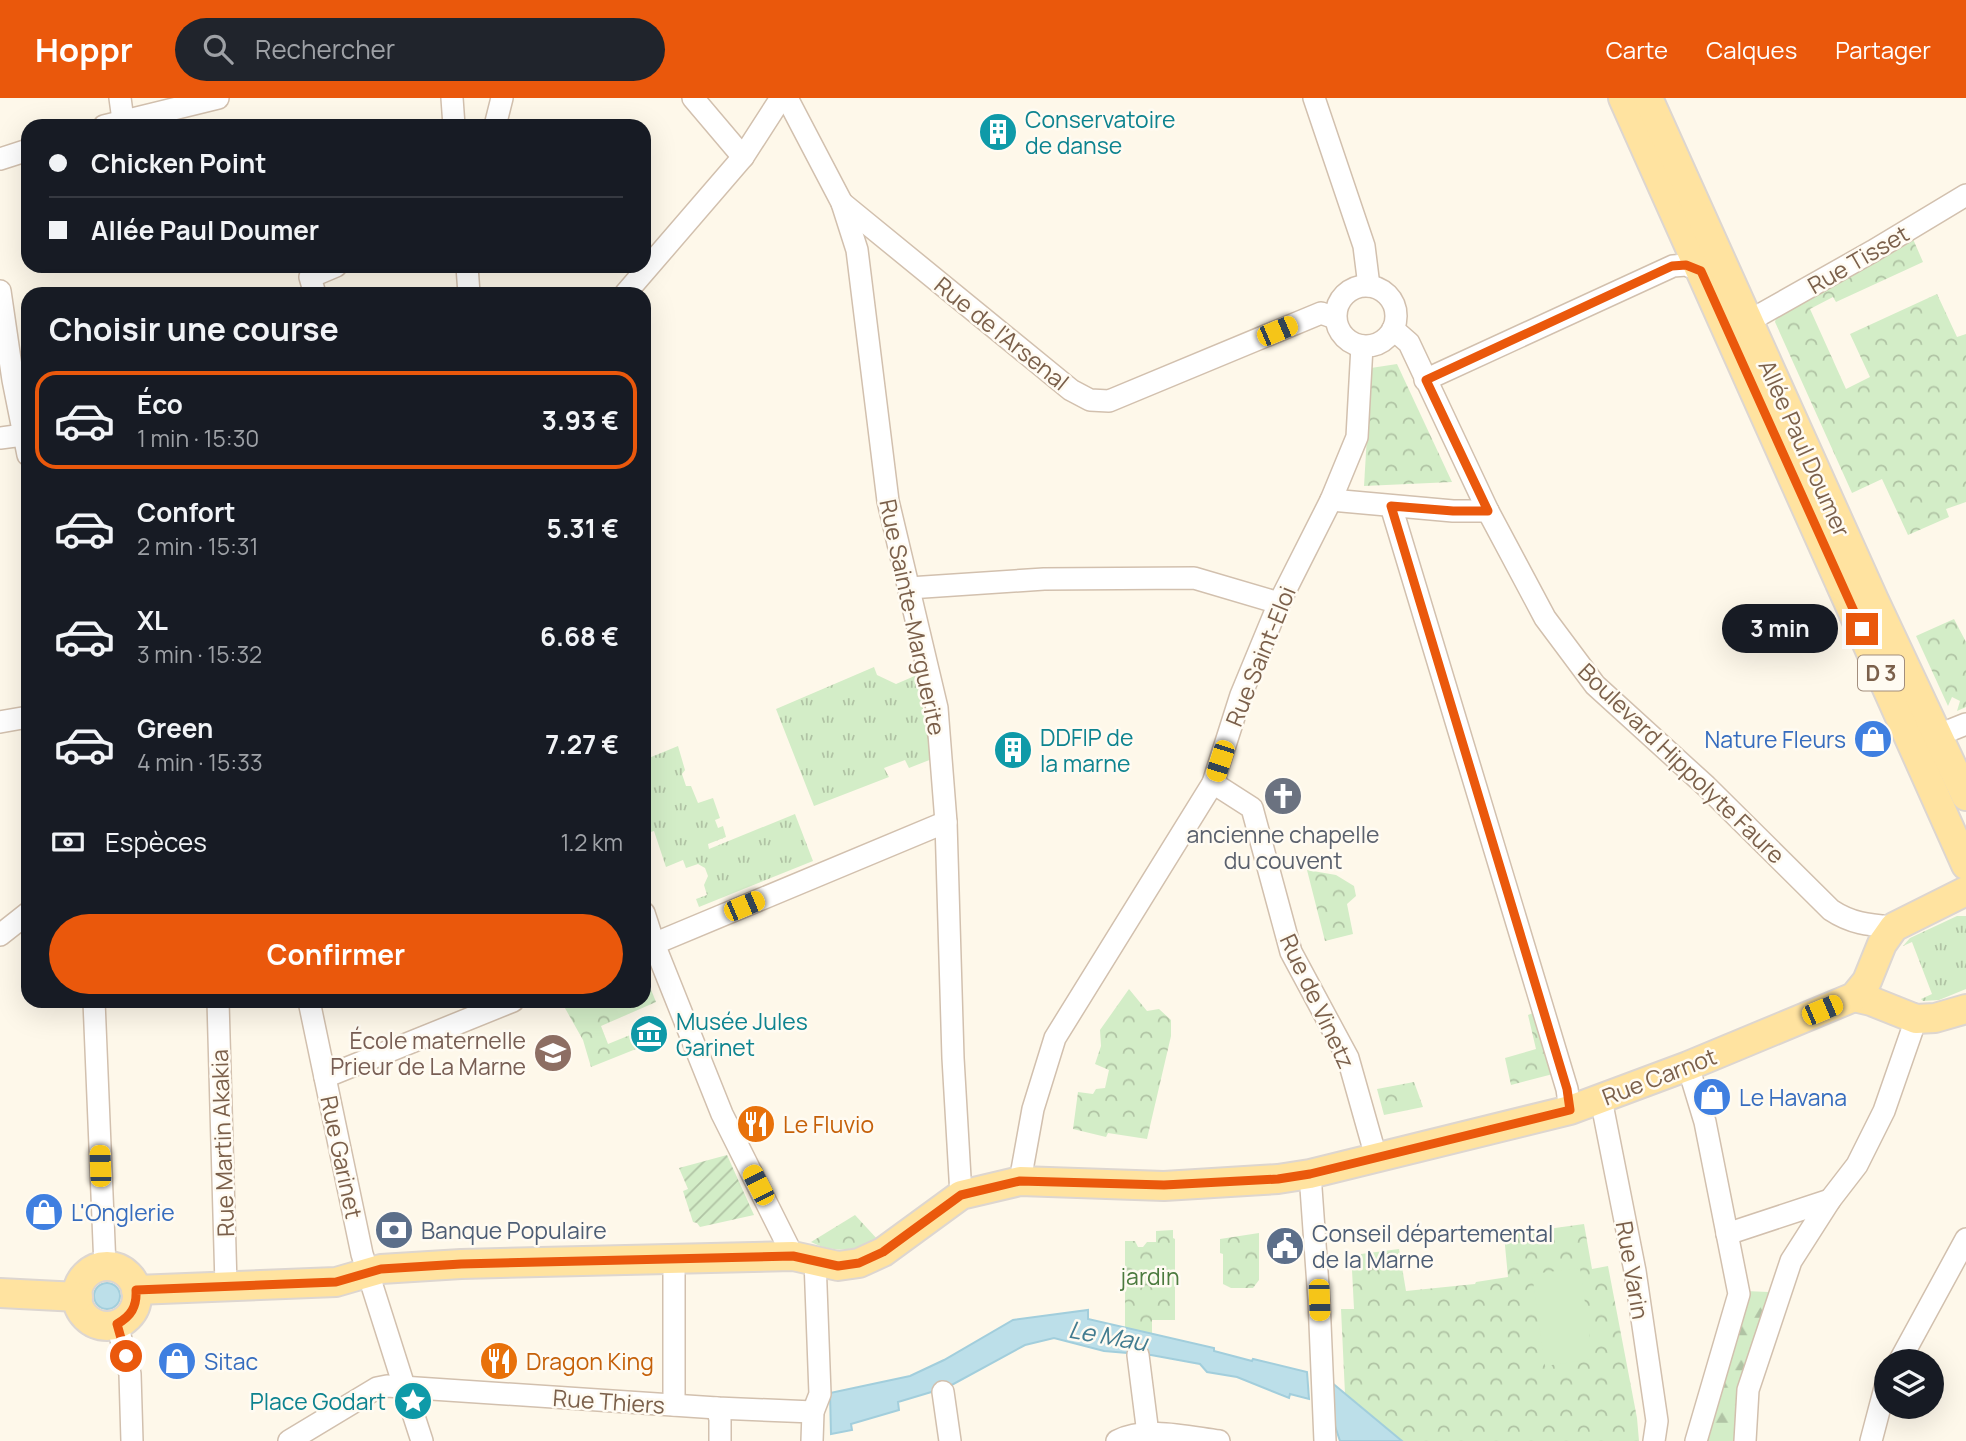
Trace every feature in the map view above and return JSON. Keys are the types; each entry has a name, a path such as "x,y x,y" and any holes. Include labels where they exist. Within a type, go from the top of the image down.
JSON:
{"main road":[{"name":"D 3","path":"1623,98 1701,271"},
{"name":"Allée Paul Doumer","path":"1648,98 1936,736 1966,796"},
{"name":"Allée Paul Doumer","path":"1701,271 1966,865"},
{"path":"1966,891 1888,936 1867,981 1854,997 1909,1016 1936,1018 1966,1009"},
{"path":"1888,936 1881,973 1885,989 1909,1016"},
{"name":"Rue Carnot","path":"136,1290 336,1282 381,1269 461,1264 804,1258 838,1266 859,1263 883,1252 961,1195 1020,1181 1164,1185 1278,1179 1310,1174 1570,1110 1688,1066 1854,997"},
{"path":"105,1266 121,1270 133,1282 136,1290 137,1301 133,1311 117,1324 103,1326 90,1321 81,1310 78,1297 81,1282 97,1268 105,1266"},
{"path":"0,1293 78,1297"}],"street":[{"path":"115,119 120,98"},
{"path":"128,119 186,102 218,98"},
{"path":"452,98 454,119"},
{"path":"497,119 502,98"},
{"path":"693,98 743,156"},
{"path":"651,264 743,156 781,98"},
{"name":"Rue Sainte-Marguerite","path":"787,98 842,202 858,250 888,501 937,708 946,822 953,1058 961,1195"},
{"path":"1314,98 1364,246 1369,286"},
{"path":"0,159 21,152"},
{"name":"Rue Tisset","path":"1749,321 1864,257 1966,195"},
{"name":"Rue de l'Arsenal","path":"842,202 1071,390 1090,400 1110,401 1321,313 1335,318"},
{"path":"1426,380 1672,266 1686,265 1701,271"},
{"path":"313,287 310,277 319,273"},
{"path":"631,287 643,273"},
{"path":"1358,286 1369,286 1386,293 1392,301 1396,320 1393,329 1380,342 1362,346 1347,340 1341,334 1335,318 1336,307 1349,291 1358,286"},
{"path":"0,291 21,415"},
{"name":"Boulevard Hippolyte Faure","path":"1393,329 1409,343 1488,511 1545,618 1595,685 1706,786 1831,911 1846,920 1888,936"},
{"name":"Rue Saint-Eloi","path":"1020,1181 1033,1109 1055,1038 1213,783 1241,695 1279,603 1331,500 1357,436 1362,346"},
{"path":"0,438 21,444"},
{"path":"1331,500 1453,511 1488,511"},
{"path":"1391,506 1567,1089 1570,1110"},
{"path":"909,588 1044,579 1194,578 1279,603"},
{"path":"0,722 21,718"},
{"path":"1936,736 1966,724"},
{"name":"Rue de Vinetz","path":"1213,783 1252,808 1291,952 1349,1058 1376,1157"},
{"path":"651,945 946,822"},
{"path":"0,935 21,918"},
{"path":"651,951 722,1114 804,1258 817,1403 812,1437"},
{"path":"94,1008 105,1266"},
{"name":"Rue Martin Akakia","path":"218,1008 226,1285"},
{"name":"Rue Garinet","path":"310,1008 362,1254 422,1441"},
{"path":"325,1077 496,1008"},
{"path":"1745,1441 1748,1390 1791,1261 1830,1200 1857,1165 1884,1111 1909,1016"},
{"path":"1688,1066 1705,1122 1739,1294 1696,1441"},
{"name":"Rue Varin","path":"1601,1099 1635,1271 1657,1421 1654,1441"},
{"path":"1310,1174 1325,1441"},
{"path":"1727,1234 1830,1200"},
{"path":"1906,1349 1966,1239"},
{"path":"674,1260 674,1405"},
{"path":"117,1324 130,1374 132,1441"},
{"path":"1138,1355 1148,1434"},
{"name":"Rue Thiers","path":"289,1441 377,1388 387,1385 407,1394 717,1408 817,1403"},
{"path":"943,1392 950,1441"},
{"path":"717,1408 720,1441"},
{"path":"1871,1441 1877,1419"},
{"path":"1117,1441 1131,1434 1219,1441"}],"green space":[{"path":"1913,239 1923,262 1836,302 1833,297 1810,309 1846,389 1870,377 1850,334 1937,294 1957,337 1966,334 1966,502 1946,509 1949,517 1908,535 1882,479 1852,493 1775,322 1777,314"},
{"path":"1397,364 1452,482 1364,486 1371,368"},
{"path":"1954,619 1966,642 1966,707 1957,711 1960,701 1952,697 1948,706 1916,636"},
{"path":"874,667 877,675 896,684 917,675 932,759 909,768 905,760 884,768 889,777 814,806 776,709"},
{"path":"678,746 685,770 682,774 686,786 691,786 698,803 713,798 720,818 715,820 718,828 723,826 726,837 708,844 709,849 795,814 813,861 699,907 696,899 707,895 704,885 708,876 705,868 698,864 686,868 683,860 666,867 654,831 651,832 651,757"},
{"path":"1307,870 1336,875 1354,886 1356,896 1347,904 1353,934 1325,941"},
{"path":"1957,916 1966,916 1966,989 1939,1000 1923,1001 1921,999 1932,994 1912,942 1903,946 1910,938"},
{"path":"1129,989 1147,1011 1159,1009 1171,1020 1171,1036 1147,1139 1108,1133 1106,1137 1073,1129 1078,1092 1093,1094 1096,1089 1105,1088 1109,1070 1095,1064 1101,1046 1100,1030"},
{"path":"651,990 656,1002 651,1004"},
{"path":"565,1008 642,1008 601,1026 608,1044 635,1033 641,1047 591,1067 583,1040"},
{"path":"1538,1011 1553,1074 1511,1085 1505,1058 1536,1049 1528,1015"},
{"path":"1414,1082 1423,1107 1384,1115 1377,1089"},
{"path":"727,1155 754,1215 700,1227 693,1222 683,1191 688,1189 679,1168"},
{"path":"855,1215 879,1241 845,1249 828,1248 811,1242"},
{"path":"1584,1224 1592,1269 1608,1266 1639,1441 1402,1441 1345,1394 1341,1309 1354,1309 1352,1270 1362,1269 1361,1254 1399,1249 1406,1291 1475,1284 1508,1277 1504,1235"},
{"name":"jardin","path":"1173,1230 1175,1320 1152,1320 1152,1334 1125,1328 1125,1241 1135,1241 1138,1247 1143,1247 1147,1242 1156,1242 1156,1231"},
{"path":"1259,1233 1259,1280 1253,1288 1231,1288 1223,1284 1220,1239"},
{"path":"1580,1268 1593,1359 1545,1366 1532,1274"},
{"path":"1745,1291 1769,1292 1754,1341 1736,1441 1702,1441"}],"water":[{"path":"107,1283 116,1287 120,1296 116,1305 107,1309 98,1305 94,1296 98,1287"},
{"name":"Le Mau","path":"1088,1310 1088,1319 1214,1348 1214,1351 1252,1361 1253,1359 1307,1372 1309,1399 1290,1394 1289,1398 1237,1377 1207,1372 1200,1364 1151,1355 1104,1351 1054,1338 1025,1345 948,1387 898,1402 899,1410 851,1424 852,1430 831,1434 830,1393 910,1376 944,1360 1013,1320"},
{"path":"1331,1382 1402,1441 1340,1441 1334,1423"}],"place":[{"name":"Conservatoire de danse","path":"998,132"},
{"name":"Nature Fleurs","path":"1873,739"},
{"name":"DDFIP de la marne","path":"1013,750"},
{"name":"ancienne chapelle du couvent","path":"1283,796"},
{"name":"Musée Jules Garinet","path":"649,1034"},
{"name":"École maternelle Prieur de La Marne","path":"553,1053"},
{"name":"Le Havana","path":"1712,1097"},
{"name":"Le Fluvio","path":"756,1124"},
{"name":"L'Onglerie","path":"44,1212"},
{"name":"Banque Populaire","path":"394,1230"},
{"name":"Conseil départemental de la Marne","path":"1285,1246"},
{"name":"Sitac","path":"177,1361"},
{"name":"Dragon King","path":"499,1361"},
{"name":"Place Godart","path":"413,1401"}],"route":[{"path":"126,1356 117,1324 133,1311 137,1301 136,1290 336,1282 381,1269 461,1264 793,1256 838,1266 859,1263 883,1252 961,1195 1020,1181 1164,1185 1278,1179 1310,1174 1570,1110 1567,1089 1391,506 1488,511 1426,380 1444,369 1672,266 1686,265 1701,271 1862,629"}]}
